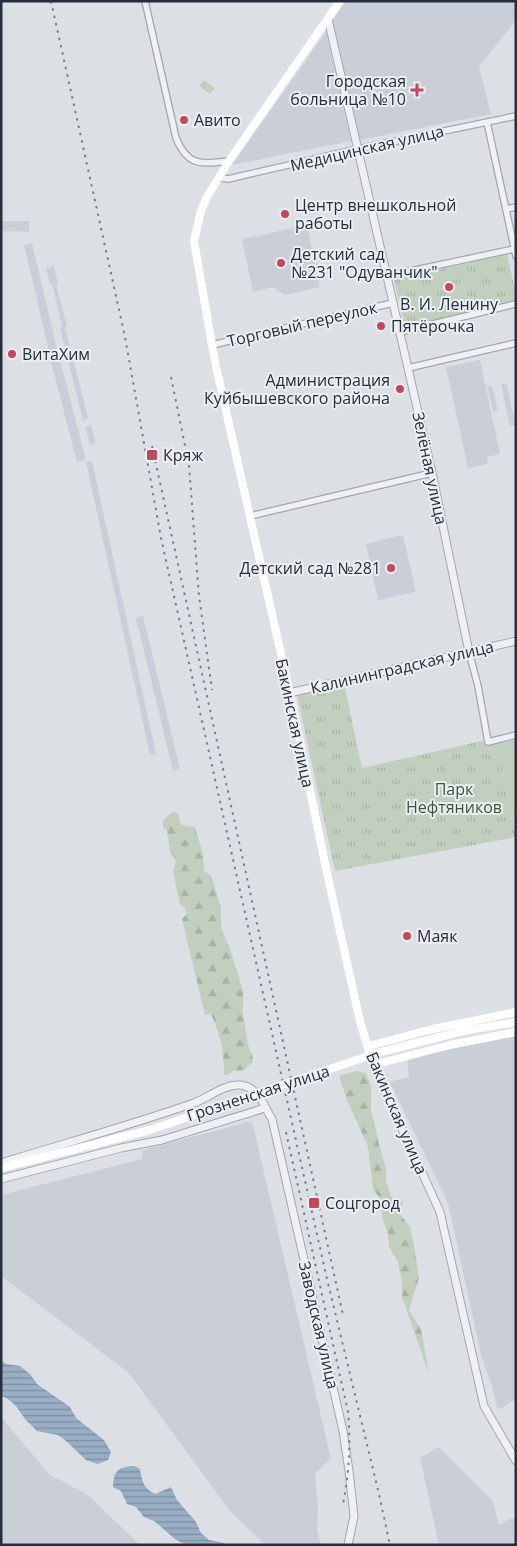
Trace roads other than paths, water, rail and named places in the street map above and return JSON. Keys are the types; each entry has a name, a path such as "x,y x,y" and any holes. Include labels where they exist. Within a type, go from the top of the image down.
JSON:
{"main road":[{"name":"Бакинская улица","path":"340,1 229,161 204,203 194,241 212,345 360,1021 373,1065"},
{"path":"368,1046 433,1029 516,1012"},
{"name":"Грозненская улица","path":"1,1168 150,1130 377,1053 463,1031 516,1022"},
{"path":"373,1065 406,1055 516,1032"},
{"path":"368,1046 406,1055"}],"street":[{"path":"145,1 176,138 182,151 189,159 198,162 209,164 229,161"},
{"name":"Зелёная улица","path":"328,19 432,473 469,652 478,686 488,742 516,735"},
{"name":"Медицинская улица","path":"219,178 228,179 358,149 516,116"},
{"path":"387,276 515,253 487,122"},
{"path":"506,209 516,207"},
{"name":"Торговый переулок","path":"212,345 393,303"},
{"path":"400,332 516,304"},
{"path":"408,368 516,343"},
{"path":"250,516 432,473"},
{"name":"Калининградская улица","path":"289,692 516,641"},
{"name":"Бакинская улица","path":"373,1065 440,1212 484,1406 516,1461"},
{"name":"Заводская улица","path":"1,1163 188,1105 222,1089 236,1085 256,1091 272,1119 343,1431 354,1516 348,1545"},
{"path":"1,1179 121,1148 162,1140 265,1108"}],"water":[{"path":"1,1360 6,1364 20,1366 30,1374 37,1384 70,1407 76,1418 104,1440 111,1452 108,1460 98,1464 86,1460 58,1435 37,1431 16,1406 1,1396"},
{"path":"134,1466 140,1469 144,1484 155,1494 171,1487 177,1500 196,1522 201,1533 209,1540 224,1543 225,1545 186,1545 175,1539 154,1521 144,1517 136,1507 127,1504 121,1491 113,1487 113,1482 120,1469"}],"railway":[{"path":"51,1 125,337 161,538 327,1279 390,1545"},
{"path":"171,377 189,465 199,596 212,690"},
{"path":"152,446 343,1315"},
{"path":"286,1132 348,1412 349,1458 343,1504"}],"place":[{"name":"Городская больница №10","path":"417,90"},
{"name":"Авито","path":"184,120"},
{"name":"Центр внешкольной работы","path":"285,214"},
{"name":"Детский сад №231 \"Одуванчик\"","path":"281,263"},
{"name":"В. И. Ленину","path":"449,287"},
{"name":"Пятёрочка","path":"381,326"},
{"name":"ВитаХим","path":"12,354"},
{"name":"Администрация Куйбышевского района","path":"400,389"},
{"name":"Кряж","path":"152,455"},
{"name":"Детский сад №281","path":"391,568"},
{"name":"Маяк","path":"407,936"},
{"name":"Соцгород","path":"314,1203"}],"park label":[{"name":"Парк Нефтяников","path":"454,798"}]}
